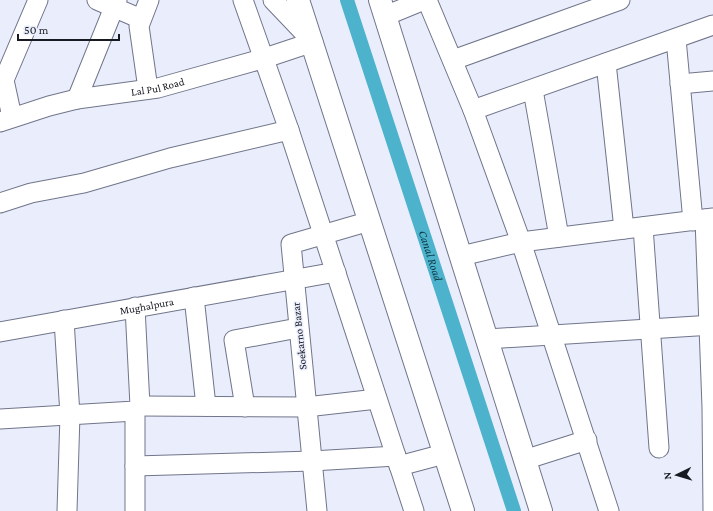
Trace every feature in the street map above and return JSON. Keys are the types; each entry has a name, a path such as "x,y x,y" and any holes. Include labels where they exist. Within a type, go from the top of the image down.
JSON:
{"highway":[{"path":"298,0 313,42 463,511"},
{"path":"383,8 541,511"}],"street":[{"path":"6,120 4,80 38,0"},
{"path":"148,89 139,26 149,0"},
{"path":"243,0 262,59 289,130 414,511"},
{"path":"273,0 313,42"},
{"path":"383,8 424,0"},
{"path":"427,0 473,110 521,242 609,511"},
{"path":"453,60 620,0"},
{"path":"77,99 110,2 141,19"},
{"path":"473,110 713,25"},
{"path":"676,39 680,84 704,219 711,325 713,511"},
{"name":"Lal Pul Road","path":"6,120 49,106 77,99 148,89 262,59 313,42"},
{"path":"606,63 624,229"},
{"path":"680,84 713,81"},
{"path":"533,90 559,237"},
{"path":"0,202 31,193 84,184 170,158 289,130"},
{"path":"461,256 521,242 704,219"},
{"name":"Soekarno Bazar","path":"317,511 290,244 370,221"},
{"path":"643,227 658,448"},
{"name":"Mughalpura","path":"0,332 336,272"},
{"path":"194,297 206,406"},
{"path":"135,307 138,408 135,466 135,511"},
{"path":"64,320 70,415 67,511"},
{"path":"487,339 711,325"},
{"path":"244,406 234,340 298,328"},
{"path":"0,419 70,415 138,408 206,406 306,407 377,399"},
{"path":"524,460 587,440"},
{"path":"135,466 312,461 397,461 444,454"}],"waterway":[{"name":"Canal Road","path":"347,0 514,511"}]}
